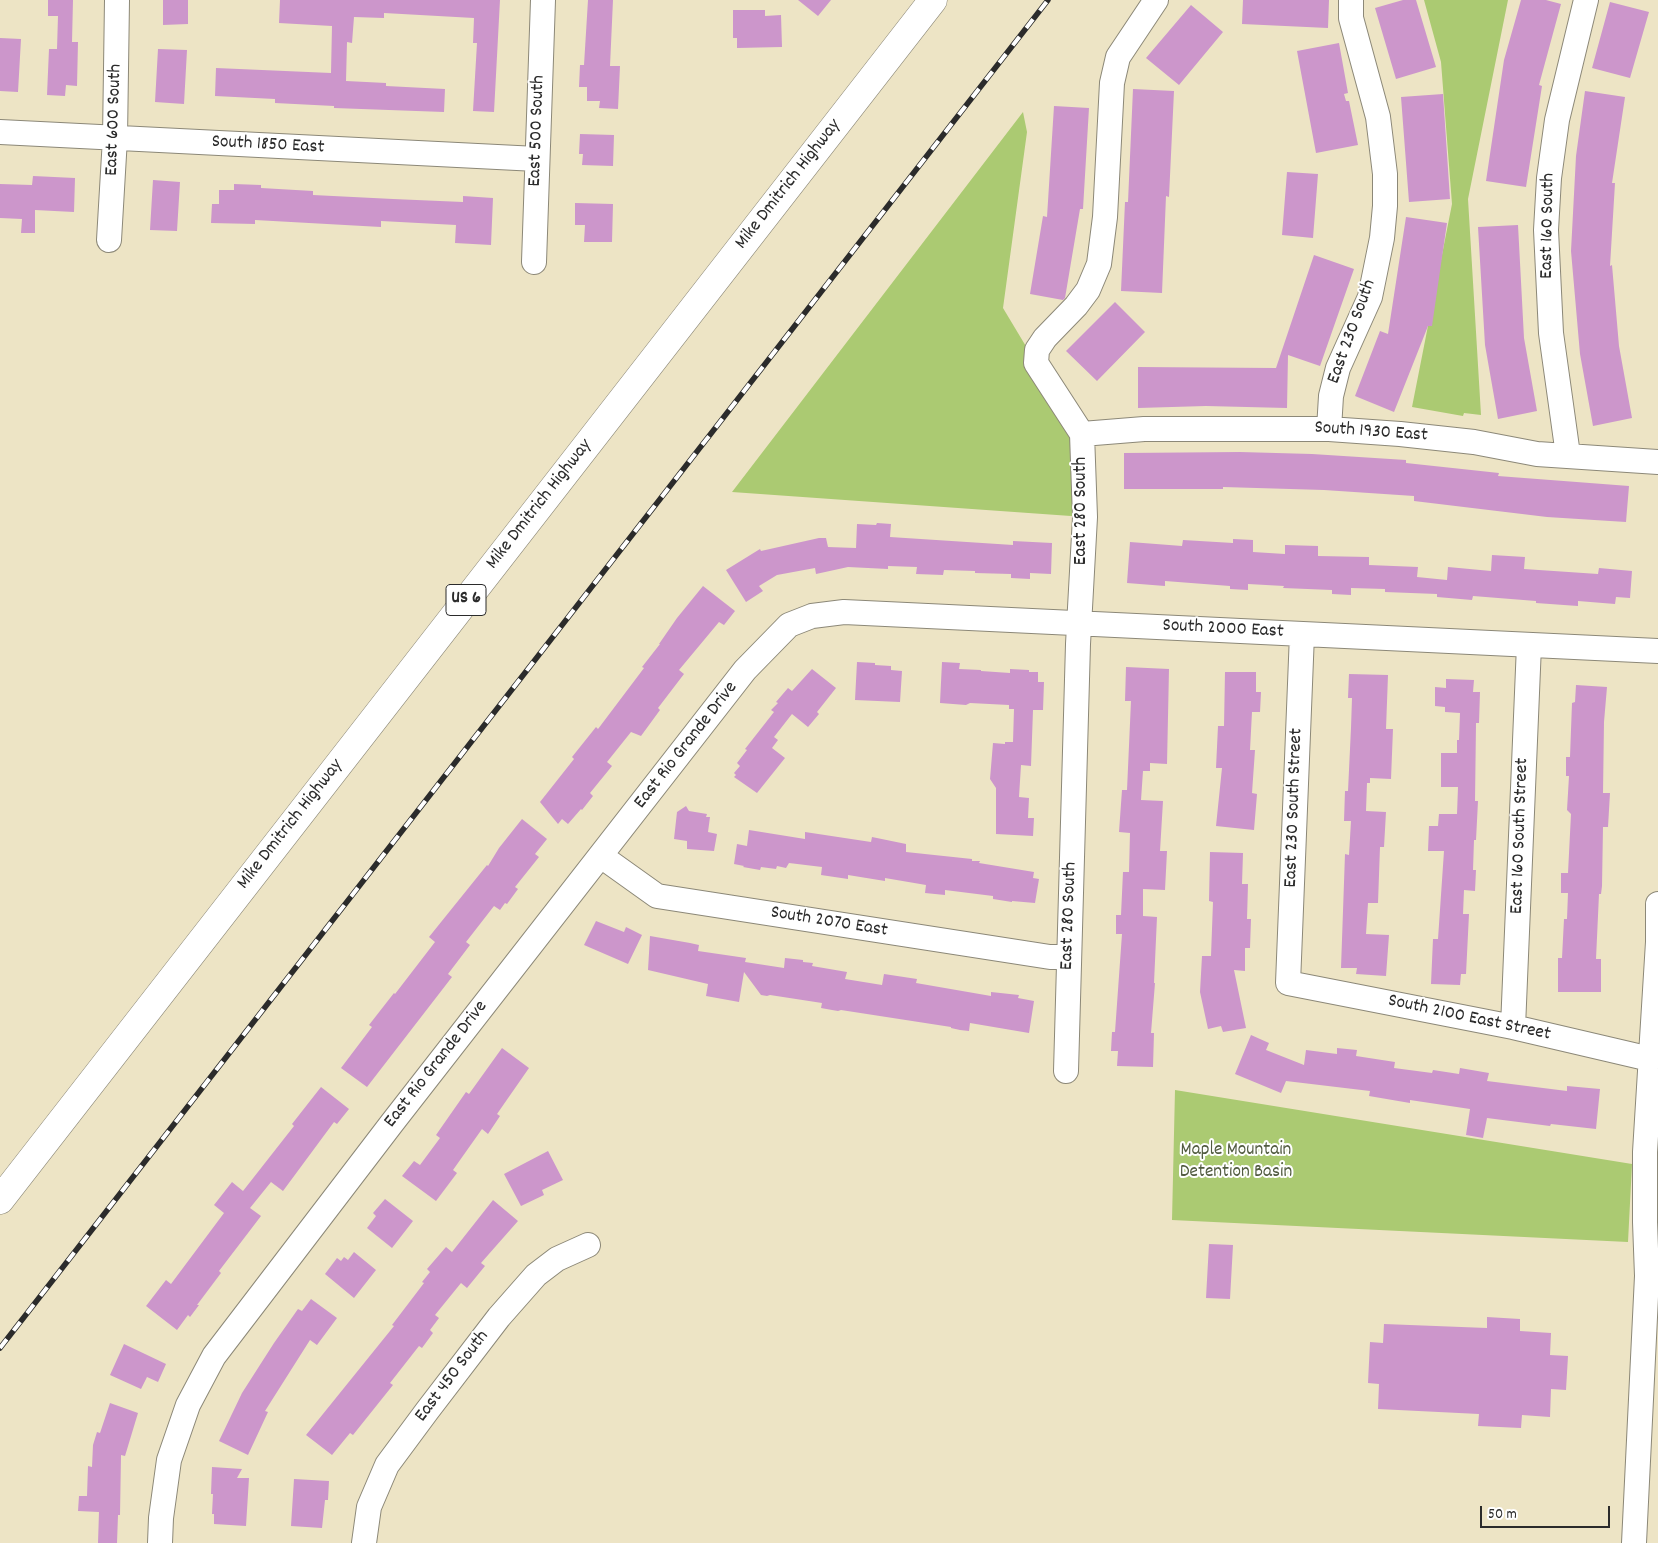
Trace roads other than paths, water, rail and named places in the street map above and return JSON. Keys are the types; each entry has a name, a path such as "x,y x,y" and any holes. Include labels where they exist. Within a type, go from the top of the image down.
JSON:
{"highway":[{"name":"Mike Dmitrich Highway","path":"0,1200 933,0"}],"street":[{"name":"East 600 South","path":"109,240 115,138 117,0"},
{"name":"East 500 South","path":"534,262 536,159 543,0"},
{"name":"East 280 South","path":"1066,1071 1079,623 1085,517 1082,434 1036,363 1037,350 1045,338 1076,306 1088,290 1099,264 1105,216 1112,83 1118,57 1156,0"},
{"name":"East 230 South","path":"1329,429 1331,396 1338,368 1370,297 1382,238 1385,206 1385,174 1378,117 1351,18 1351,0"},
{"name":"East 160 South","path":"1568,455 1551,333 1546,230 1549,178 1557,120 1586,0"},
{"name":"South 1850 East","path":"0,132 536,159"},
{"name":"South 1930 East","path":"1082,434 1144,429 1329,429 1474,442 1538,454 1658,462"},
{"name":"South 2000 East","path":"789,625 812,616 844,612 1658,651"},
{"name":"East Rio Grande Drive","path":"160,1543 161,1518 169,1460 188,1405 214,1356 392,1123 745,670 789,625"},
{"name":"East 230 South Street","path":"1288,983 1302,634"},
{"name":"East 160 South Street","path":"1513,1028 1529,645"},
{"name":"South 2070 East","path":"601,856 657,896 1050,957 1069,957"},
{"path":"1634,1543 1647,1276 1645,1152 1658,942 1658,904"},
{"name":"South 2100 East Street","path":"1288,983 1513,1028 1650,1059"},
{"name":"East 450 South","path":"364,1543 370,1507 387,1464 499,1316 536,1275 557,1259 588,1245"}],"railway":[{"path":"0,1348 1048,0"}],"park label":[{"name":"Maple Mountain Detention Basin","path":"1236,1162"}]}
